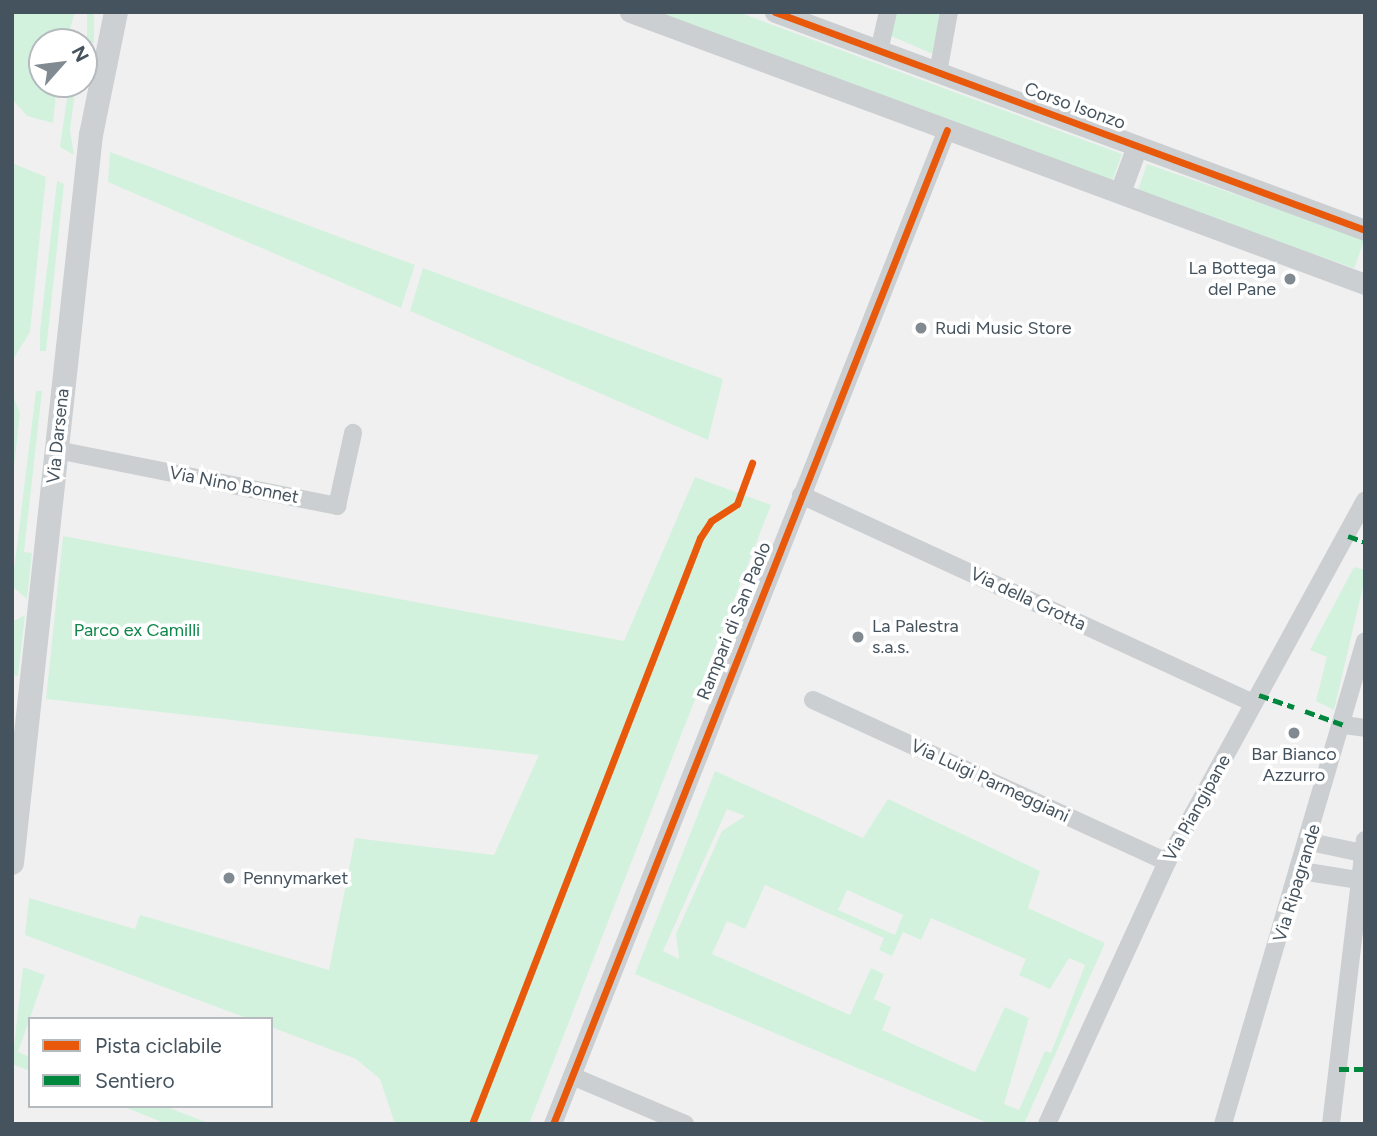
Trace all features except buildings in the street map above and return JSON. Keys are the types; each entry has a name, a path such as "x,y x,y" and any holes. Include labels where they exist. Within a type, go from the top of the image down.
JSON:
{"main road":[{"name":"Via Darsena","path":"12,863 91,135 116,12"}],"street":[{"path":"630,12 1365,284"},
{"name":"Corso Isonzo","path":"775,12 879,51 939,67 1137,146 1365,230"},
{"path":"879,51 888,12"},
{"path":"939,67 949,12"},
{"name":"Rampari di San Paolo","path":"553,1124 801,495 804,470 942,128"},
{"path":"1120,192 1137,146"},
{"name":"Via Nino Bonnet","path":"57,450 337,506 353,433"},
{"name":"Via della Grotta","path":"801,495 1254,703"},
{"name":"Via Piangipane","path":"1047,1124 1167,862 1365,501"},
{"name":"Via Ripagrande","path":"1223,1124 1310,842 1365,641"},
{"name":"Via Luigi Parmeggiani","path":"813,700 1167,862"},
{"path":"1344,725 1365,728"},
{"path":"1310,842 1364,846 1331,1124"},
{"path":"1301,871 1361,880"},
{"path":"572,1076 685,1124"}],"green space":[{"path":"12,12 75,12 70,28 28,28 28,98 56,98 53,123 27,116 12,99"},
{"path":"87,12 94,12 94,28 87,28"},
{"path":"647,12 738,12 1122,154 1112,182"},
{"path":"897,12 948,12 933,54 891,36"},
{"path":"67,98 74,98 70,131 74,155 60,147"},
{"path":"110,152 415,265 401,308 108,182"},
{"path":"12,163 46,177 30,332 12,361"},
{"path":"1147,164 1364,239 1354,268 1137,193"},
{"path":"57,181 64,184 46,351 40,351 40,330"},
{"path":"423,268 723,379 708,440 410,311"},
{"path":"36,391 42,391 24,552 32,553 27,599 12,586"},
{"path":"12,393 20,413 12,485"},
{"name":"Parco ex Camilli","path":"695,477 771,505 529,1124 395,1124 380,1079 356,1059 273,1028 273,1017 244,1017 25,935 29,898 135,929 140,915 329,970 355,838 494,855 539,755 46,699 63,536 624,641"},
{"path":"1354,567 1365,570 1365,578 1334,710 1316,701 1327,657 1310,650"},
{"path":"25,615 18,676 12,675 12,622"},
{"path":"715,771 863,838 888,799 1040,871 1028,908 1105,943 1024,1124 990,1124 635,974","holes":["727,809 745,816 722,831 676,934 679,959 663,951","765,885 884,938 879,950 892,956 903,932 921,940 931,918 1026,959 1019,975 1050,989 1069,958 1085,965 1051,1053 1045,1051 1019,1110 1004,1104 1029,1018 1005,1007 975,1072 882,1030 891,1007 874,999 884,974 871,968 850,1015 712,954 727,921 745,929","847,890 903,915 895,935 838,910"]},
{"path":"23,967 45,975 30,1017 28,1017 18,1052 28,1056 28,1070 12,1064"},
{"path":"127,1108 169,1108 211,1124 167,1124"}],"marked path":[{"path":"1348,536 1365,542"},
{"path":"1259,695 1294,707"},
{"path":"1305,711 1344,725"},
{"path":"1339,1069 1365,1069"}],"cycle path":[{"path":"775,12 1365,230"},
{"path":"553,1124 947,130"},
{"path":"472,1124 700,538 711,521 737,504 752,463"}],"place":[{"name":"La Bottega del Pane","path":"1290,279"},
{"name":"Rudi Music Store","path":"921,328"},
{"name":"La Palestra s.a.s.","path":"858,637"},
{"name":"Bar Bianco Azzurro","path":"1294,733"},
{"name":"Pennymarket","path":"229,878"}]}
